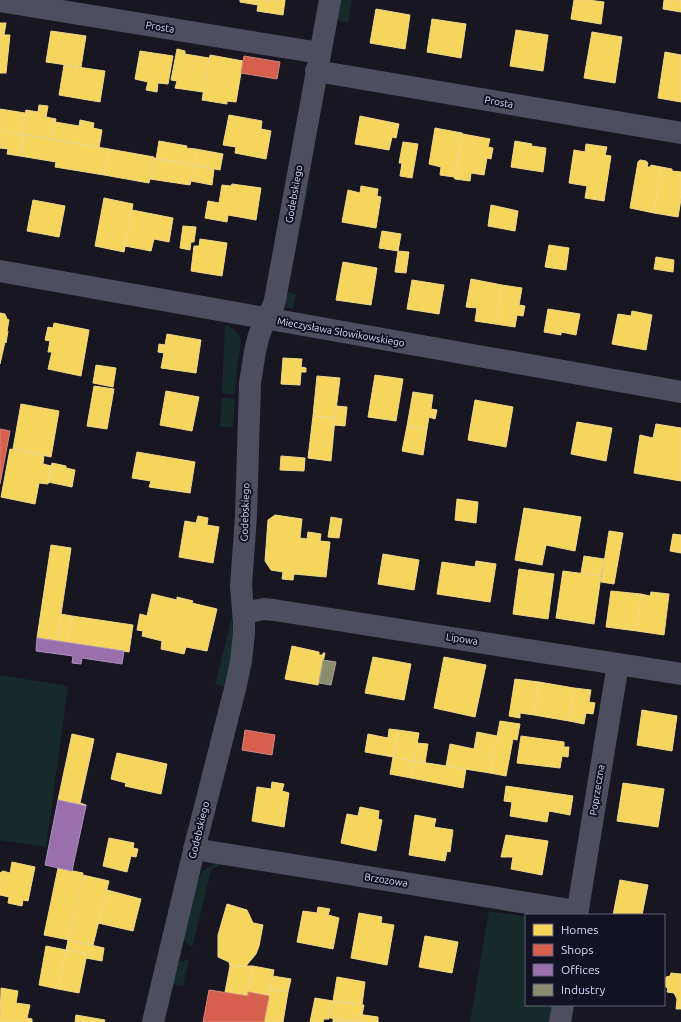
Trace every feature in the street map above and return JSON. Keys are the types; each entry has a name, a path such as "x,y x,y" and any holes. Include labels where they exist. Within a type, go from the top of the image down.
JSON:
{"street":[{"name":"Godebskiego","path":"153,1022 194,849 236,685 243,647 244,613 241,586 246,516 250,383 256,344 275,300 330,0"},
{"name":"Prosta","path":"0,1 681,133"},
{"name":"Mieczysława Słowikowskiego","path":"0,271 681,392"},
{"name":"Lipowa","path":"244,613 264,609 274,610 681,674"},
{"name":"Poprzeczna","path":"577,913 618,664"},
{"name":"Brzozowa","path":"194,849 577,913"},
{"path":"560,1022 563,1006"}],"green space":[{"path":"341,0 352,0 348,23 337,19"},
{"path":"312,182 308,189 287,292 296,294 293,309 283,307 305,189"},
{"path":"225,325 237,332 240,341 235,395 222,393"},
{"path":"222,397 235,399 233,427 220,427"},
{"path":"232,616 235,616 234,637 226,687 215,684"},
{"path":"0,675 68,686 46,847 0,840"},
{"path":"214,864 220,865 211,870 192,948 183,939 196,883 203,871"},
{"path":"489,911 525,917 525,1006 553,1006 551,1022 470,1022"},
{"path":"189,960 183,986 172,984 177,962"}],"building: Homes":[{"path":"240,0 285,0 283,15 257,11 258,5 240,2"},
{"path":"574,0 604,2 601,24 571,19"},
{"path":"664,0 681,0 681,12 663,9"},
{"path":"376,9 410,15 405,49 370,43"},
{"path":"432,19 466,24 461,58 427,52"},
{"path":"0,23 6,23 4,35 10,35 6,73 0,73"},
{"path":"516,30 548,35 543,71 510,66"},
{"path":"51,31 86,36 81,67 46,62"},
{"path":"592,32 622,37 615,83 584,78"},
{"path":"177,49 185,51 185,54 209,58 203,92 175,88 177,81 171,80"},
{"path":"140,51 173,56 168,84 158,83 157,92 146,90 148,82 135,79"},
{"path":"665,52 681,55 681,102 658,98"},
{"path":"210,55 243,61 236,102 227,101 227,104 202,100"},
{"path":"64,65 105,71 100,102 59,95"},
{"path":"39,105 48,106 46,117 56,119 52,139 21,134 26,110 38,112"},
{"path":"0,109 25,113 21,134 0,130"},
{"path":"229,115 262,121 261,129 271,131 266,159 235,153 236,147 223,145"},
{"path":"360,116 399,124 396,138 392,137 389,150 355,144"},
{"path":"80,120 94,123 93,128 102,130 99,148 52,139 55,122 79,126"},
{"path":"435,128 462,133 455,179 454,177 440,175 441,167 429,164"},
{"path":"0,130 24,135 20,156 7,154 8,149 0,148"},
{"path":"462,133 490,139 488,147 493,148 491,159 487,158 484,175 471,173 470,181 455,179"},
{"path":"24,135 109,149 104,175 55,167 56,162 20,156"},
{"path":"159,141 196,149 194,165 156,159"},
{"path":"515,141 532,144 531,146 546,148 543,172 511,167"},
{"path":"403,142 418,144 412,178 400,176 402,163 399,163"},
{"path":"586,144 607,147 605,155 611,156 604,201 585,198 587,186 569,183 574,150 585,152"},
{"path":"109,149 154,157 149,183 104,175"},
{"path":"196,149 223,154 220,170 194,165"},
{"path":"154,158 194,165 190,185 150,179"},
{"path":"640,160 648,163 647,167 650,167 651,165 661,167 654,213 630,208 638,162"},
{"path":"194,165 214,169 212,185 191,181"},
{"path":"661,167 672,169 672,171 681,172 681,199 678,217 654,213"},
{"path":"232,184 261,188 256,220 228,215 227,222 205,218 208,201 219,203 222,185 231,186"},
{"path":"361,186 378,189 377,196 381,197 376,228 342,222 348,190 360,193"},
{"path":"104,198 133,204 124,252 95,246"},
{"path":"33,200 65,206 59,237 27,231"},
{"path":"491,205 518,211 515,231 488,226"},
{"path":"132,210 173,218 169,242 154,239 151,251 125,246"},
{"path":"183,226 196,227 194,242 191,242 190,250 180,248"},
{"path":"382,231 401,234 398,251 379,248"},
{"path":"200,239 227,243 222,276 191,271 194,246 199,246"},
{"path":"549,245 569,248 566,270 545,267"},
{"path":"398,251 409,252 406,273 395,272"},
{"path":"656,257 674,260 673,272 654,269"},
{"path":"343,262 377,268 371,305 336,300"},
{"path":"471,279 502,285 495,324 475,321 477,308 466,307"},
{"path":"412,280 444,285 439,314 407,309"},
{"path":"502,285 522,288 519,305 525,306 523,316 517,315 515,327 495,324"},
{"path":"548,309 580,314 576,335 561,332 561,335 544,332"},
{"path":"632,311 652,315 646,350 612,344 618,314 631,316"},
{"path":"0,313 5,314 9,320 6,343 5,342 0,364"},
{"path":"54,323 89,330 81,376 48,369 52,352 48,352 50,341 45,340 48,327 53,328"},
{"path":"167,334 201,340 196,373 161,368 164,353 158,352 159,344 165,345"},
{"path":"283,358 302,359 301,367 306,368 306,372 301,372 300,385 281,384"},
{"path":"96,365 116,368 113,387 93,383"},
{"path":"375,375 403,379 396,421 368,417"},
{"path":"317,376 340,378 335,418 313,416"},
{"path":"94,386 114,389 107,429 87,426"},
{"path":"166,391 199,397 192,431 160,425"},
{"path":"413,392 433,395 431,409 437,410 435,419 429,417 427,429 407,426"},
{"path":"475,400 513,407 506,447 468,440"},
{"path":"21,404 59,411 51,457 13,449"},
{"path":"337,406 347,407 345,426 334,425"},
{"path":"313,416 335,418 331,461 308,458"},
{"path":"577,422 612,428 606,461 571,454"},
{"path":"656,424 681,428 681,481 634,473 640,435 653,438"},
{"path":"407,426 427,429 423,455 402,451"},
{"path":"10,449 44,455 43,464 52,466 48,484 39,483 35,504 1,497"},
{"path":"137,452 195,462 190,493 149,487 151,481 132,478"},
{"path":"281,456 305,458 304,471 280,470"},
{"path":"52,463 66,466 66,468 75,470 72,487 48,482"},
{"path":"457,499 478,502 476,523 455,520"},
{"path":"524,508 581,517 575,551 546,545 542,565 515,560"},
{"path":"275,515 302,519 300,538 307,539 308,532 321,534 320,541 330,542 326,577 294,574 293,580 282,579 283,572 271,570 265,561 268,520"},
{"path":"198,516 208,518 207,525 219,527 213,563 179,557 185,521 196,523"},
{"path":"331,517 342,519 339,538 328,537"},
{"path":"609,531 623,533 614,584 601,582"},
{"path":"673,534 681,535 681,553 670,551"},
{"path":"51,545 71,548 57,641 37,638"},
{"path":"383,554 419,560 414,590 378,584"},
{"path":"584,556 604,559 601,576 581,573"},
{"path":"476,561 496,564 490,602 437,594 442,562 475,567"},
{"path":"519,569 554,574 548,619 513,614"},
{"path":"563,571 601,576 594,624 556,618"},
{"path":"611,591 641,594 637,631 606,627"},
{"path":"651,592 669,594 664,635 637,631 641,594 650,596"},
{"path":"152,594 177,600 177,597 193,601 192,603 217,609 207,651 186,647 184,654 161,649 162,641 142,636 143,631 137,630 140,614 147,616"},
{"path":"61,614 72,616 67,643 57,641"},
{"path":"72,616 133,625 129,652 67,643"},
{"path":"292,646 319,652 319,655 323,655 323,653 325,653 318,685 285,679"},
{"path":"373,657 411,664 404,700 365,693"},
{"path":"444,657 486,665 475,717 434,708"},
{"path":"515,679 539,682 534,715 520,713 520,718 509,716"},
{"path":"539,682 574,688 569,721 534,715"},
{"path":"574,688 591,690 589,702 595,703 593,714 586,713 584,724 569,721"},
{"path":"642,710 677,716 672,751 637,745"},
{"path":"500,721 520,724 517,740 513,739 506,776 490,773"},
{"path":"389,729 398,730 393,757 365,752 368,734 388,738"},
{"path":"398,730 419,733 414,761 393,757"},
{"path":"477,732 497,736 490,773 446,766 450,744 474,749"},
{"path":"72,734 94,739 80,803 86,806 58,800"},
{"path":"521,736 564,742 564,747 569,747 568,757 562,756 560,768 517,763"},
{"path":"417,743 428,744 425,763 414,761"},
{"path":"117,753 167,764 161,794 125,786 126,783 111,779"},
{"path":"393,757 414,761 411,778 390,774"},
{"path":"414,761 466,769 463,788 411,778"},
{"path":"272,782 284,784 282,791 289,793 284,827 252,821 257,787 271,789"},
{"path":"623,783 664,789 658,827 617,821"},
{"path":"506,786 573,796 570,815 549,811 547,822 510,816 512,802 504,801"},
{"path":"360,807 379,811 378,819 382,820 376,851 341,843 347,814 358,816"},
{"path":"415,815 436,819 434,827 453,830 450,852 447,851 445,861 409,855"},
{"path":"506,835 548,841 542,875 511,869 513,857 501,857"},
{"path":"109,838 134,843 133,848 138,849 136,857 131,856 127,872 103,866"},
{"path":"12,862 35,867 28,901 23,900 22,906 8,903 9,897 0,895 0,873 3,871 10,873"},
{"path":"58,868 83,873 69,940 44,935"},
{"path":"83,875 109,881 93,945 69,940"},
{"path":"620,880 648,885 642,914 613,914"},
{"path":"107,890 141,899 133,931 98,923"},
{"path":"227,904 247,910 253,923 263,925 256,954 246,966 230,966 229,962 218,957 218,935"},
{"path":"318,907 330,909 328,915 339,918 333,949 297,942 303,911 317,913"},
{"path":"359,913 382,917 381,923 394,925 387,965 351,958"},
{"path":"425,936 458,942 452,973 419,967"},
{"path":"68,940 104,948 102,961 86,958 87,954 66,950"},
{"path":"46,946 66,950 58,989 39,985"},
{"path":"66,950 87,954 79,993 58,989"},
{"path":"230,966 253,966 248,996 225,992"},
{"path":"253,966 274,970 269,996 248,992"},
{"path":"671,973 681,974 681,1009 676,1009 677,999 674,993 667,992 668,989 665,986 666,977 670,976"},
{"path":"273,976 291,979 288,992 270,989"},
{"path":"337,977 365,982 362,1005 333,1001"},
{"path":"1,988 18,991 16,1003 30,1005 27,1018 32,1019 32,1022 0,1022"},
{"path":"270,989 288,992 283,1022 264,1022"},
{"path":"315,998 333,1001 329,1019 324,1019 323,1022 310,1022"},
{"path":"333,1001 364,1005 362,1015 357,1014 356,1021 330,1018"},
{"path":"357,1014 378,1017 378,1022 356,1022"},
{"path":"76,1015 105,1020 104,1022 75,1022"},
{"path":"333,1018 356,1021 356,1022 333,1022"}],"building: Shops":[{"path":"244,56 280,62 277,79 241,73"},
{"path":"0,429 10,431 0,484"},
{"path":"245,730 275,735 272,755 242,750"},
{"path":"209,990 248,996 248,992 269,996 264,1022 203,1022"}],"building: Offices":[{"path":"37,638 124,651 122,664 82,658 81,664 72,663 73,656 36,651"},
{"path":"58,800 86,806 72,871 45,865"}],"building: Industry":[{"path":"323,660 336,662 331,685 319,683"}]}
